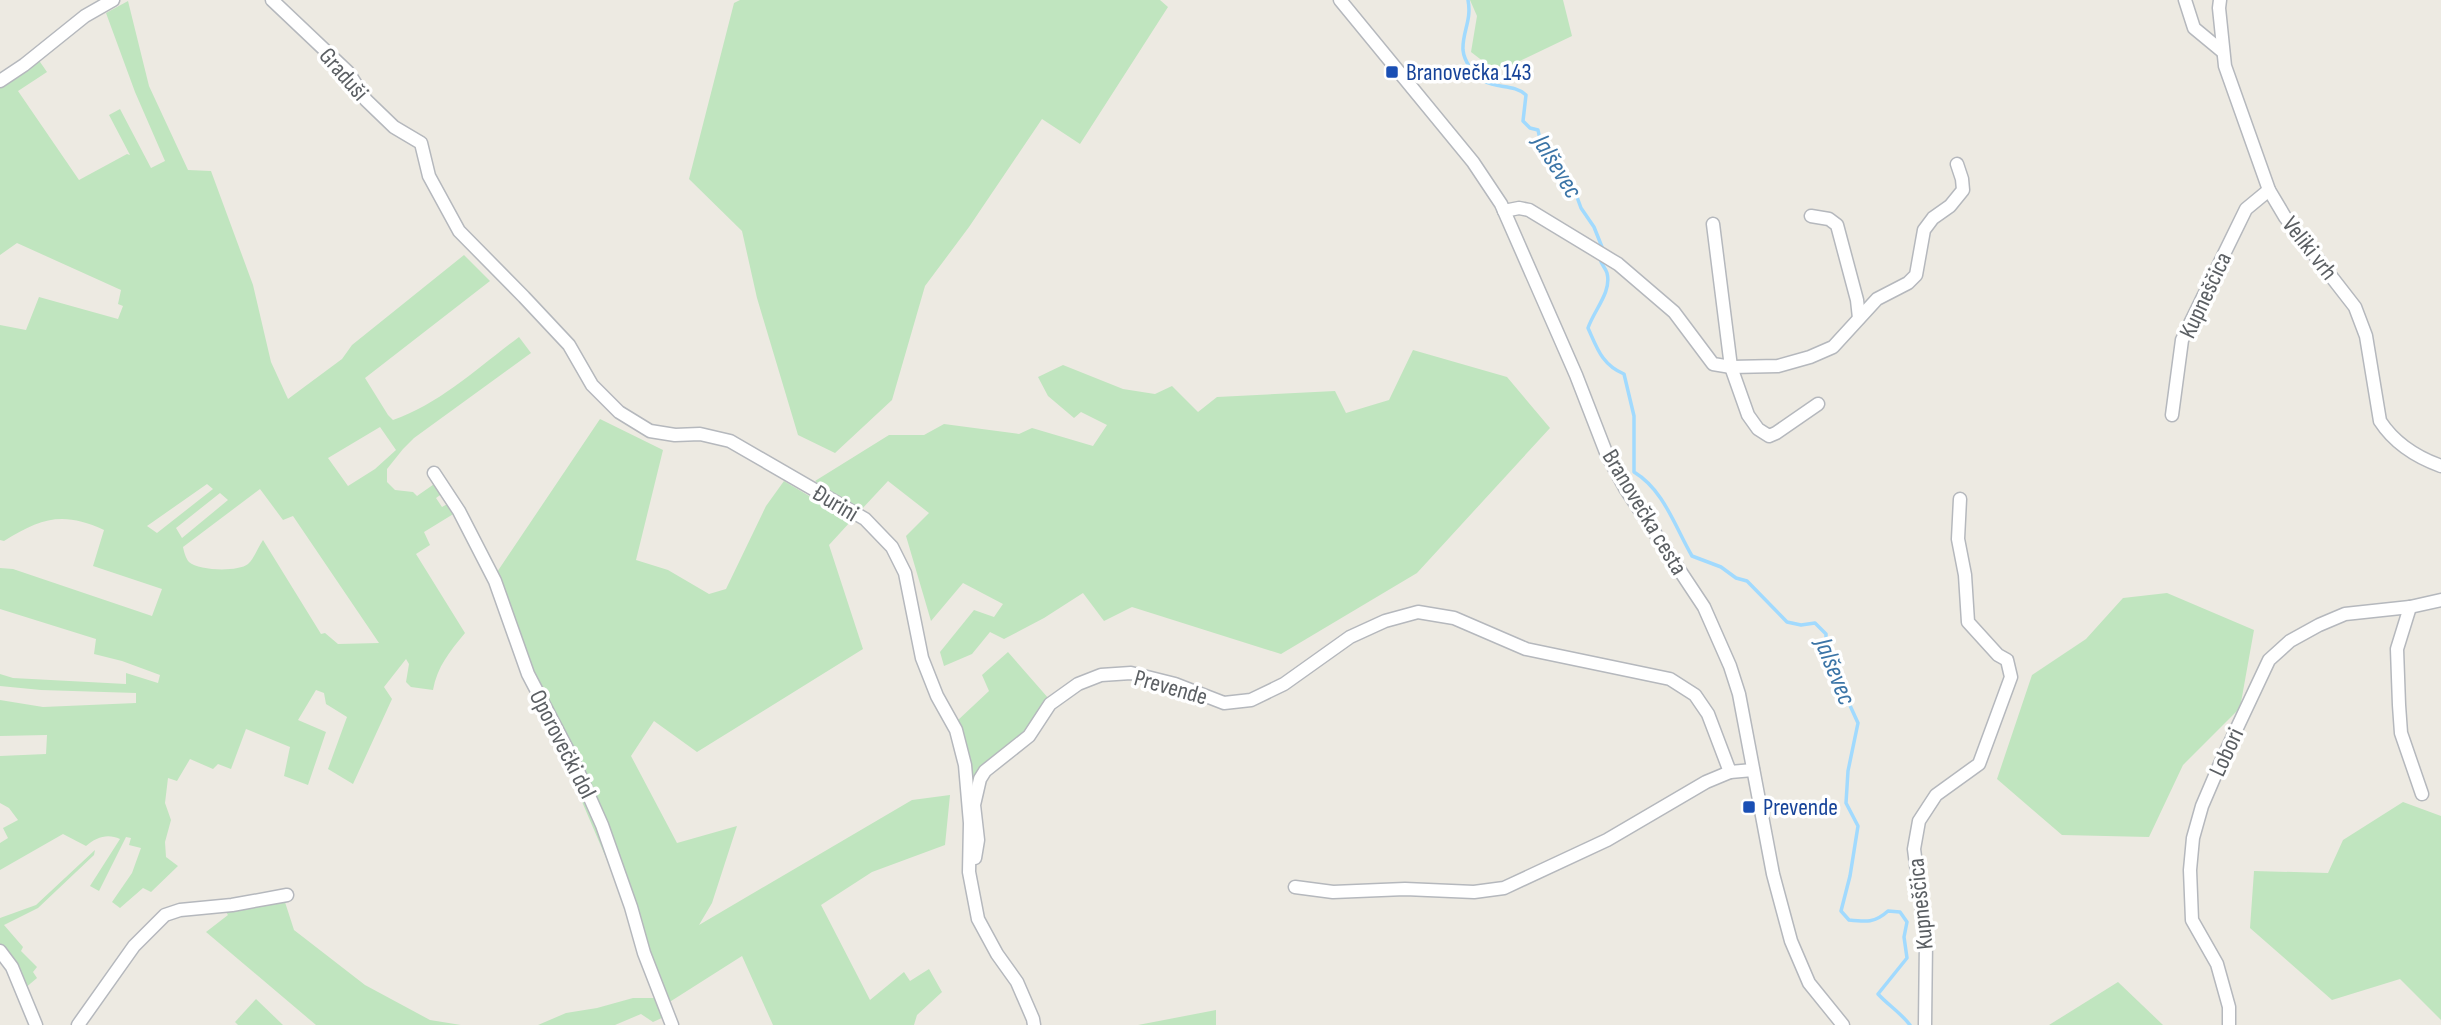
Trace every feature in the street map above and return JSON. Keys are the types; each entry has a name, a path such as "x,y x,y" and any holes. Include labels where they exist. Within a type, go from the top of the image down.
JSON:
{"street":[{"path":"0,81 85,16 113,0"},
{"name":"Graduši","path":"272,0 348,72 366,100 394,127 421,143"},
{"name":"Branovečka cesta","path":"1340,0 1473,162 1504,211 1576,376 1607,455 1625,488 1704,607 1730,666 1739,694 1773,874 1791,941 1809,983 1843,1025"},
{"path":"2185,0 2194,27 2223,52"},
{"name":"Veliki vrh","path":"2220,0 2225,66 2269,190 2285,217 2356,307 2366,336 2377,412 2388,433 2407,450 2441,466"},
{"name":"Đurini","path":"421,143 429,176 459,231 569,345 592,385 619,412 650,431 675,435 700,434 730,441 865,519 892,547 905,573 922,658 937,696 956,730 965,765 970,823 970,880 978,919 997,954 1017,982 1034,1025"},
{"path":"1504,211 1519,208 1529,210 1618,264 1674,312 1713,365 1778,366 1833,347 1877,299 1908,283 1916,275 1924,230 1963,190 1957,164"},
{"name":"Kupneščica","path":"2172,415 2182,340 2246,209 2269,190"},
{"path":"1811,216 1829,219 1838,225 1860,318"},
{"path":"1713,224 1731,367 1748,415 1758,429 1769,436 1818,404"},
{"name":"Oporovečki dol","path":"434,473 476,541 495,581 528,674 574,762 602,825 631,906 644,953 672,1025"},
{"name":"Kupneščica","path":"1925,1025 1926,941 1914,849 1919,821 1936,795 1979,764 2011,677 2007,660 1998,655 1968,622 1965,575 1958,539 1960,499"},
{"name":"Lobori","path":"2229,1025 2229,1007 2217,964 2192,920 2190,870 2193,838 2202,806 2269,660 2290,641 2345,614 2410,607 2441,600"},
{"path":"2410,607 2397,649 2398,693 2401,733 2422,794"},
{"name":"Prevende","path":"970,880 978,840 974,805 980,779 985,771 1029,736 1050,704 1078,684 1101,675 1131,673 1175,684 1224,703 1251,700 1284,684 1350,637 1385,621 1418,612 1454,618 1526,649 1670,679 1695,695 1709,714 1730,772"},
{"path":"1295,887 1333,892 1405,889 1474,892 1504,888 1607,840 1706,782 1730,772 1753,770"},
{"path":"78,1025 134,946 165,915 180,909 232,905 287,895"},
{"path":"0,951 12,967 36,1025"}],"green space":[{"path":"740,0 1160,0 1168,7 1080,144 1042,119 969,227 925,286 892,400 835,453 798,435 757,298 742,231 689,179 734,3"},
{"path":"1470,0 1563,0 1572,36 1497,72 1471,52 1477,16"},
{"path":"128,1 149,86 188,170 211,171 253,285 271,362 288,399 342,359 352,345 464,255 490,281 365,378 388,415 393,420 427,404 519,337 531,353 414,438 387,469 387,482 395,490 413,492 417,496 437,482 443,493 436,498 442,507 449,503 455,513 424,532 430,545 416,554 465,633 441,667 433,690 411,687 406,682 409,664 406,659 384,687 392,699 353,784 328,769 347,717 326,704 324,693 316,690 298,720 326,732 308,785 284,776 290,747 246,729 231,769 218,764 213,769 190,759 177,781 168,778 165,803 171,820 165,842 166,857 178,866 151,892 143,888 120,908 112,902 132,873 141,848 129,845 131,838 126,837 99,891 90,886 120,839 116,837 102,837 86,846 63,834 0,870 0,843 8,838 3,828 18,820 9,808 0,803 0,756 46,754 47,735 0,736 0,700 43,707 136,703 136,693 0,686 0,674 13,678 126,684 126,673 158,683 160,675 94,654 96,639 0,609 0,568 13,569 152,616 162,589 93,566 104,530 76,520 41,522 4,541 0,540 0,325 26,330 39,297 118,319 123,306 118,304 121,290 17,243 0,255 0,86 38,59 47,72 18,91 79,180 127,154 130,155 109,115 120,109 151,168 165,161 135,92 106,13","holes":["380,427 396,450 375,469 348,486 328,458","207,484 213,489 157,533 147,526","260,489 283,520 293,516 379,643 338,644 325,633 321,634 263,540 248,564 228,569 209,569 194,565 187,559 183,547","220,493 228,500 182,538 176,528"]},
{"path":"1413,350 1507,377 1550,428 1417,573 1281,654 1132,607 1104,621 1083,593 1004,639 990,632 972,654 944,666 940,652 974,610 994,617 1003,604 963,583 931,621 906,536 929,513 888,481 861,510 815,481 889,435 924,435 944,424 1019,434 1032,428 1093,446 1107,425 1081,412 1074,418 1048,396 1038,377 1063,365 1123,389 1155,394 1172,386 1198,412 1217,397 1335,391 1346,413 1389,400"},
{"path":"600,419 663,450 636,560 668,570 709,594 726,589 766,506 784,481 851,521 829,545 863,649 697,752 654,721 631,756 677,843 737,826 712,903 699,925 912,800 950,795 945,845 872,872 821,905 870,1000 904,972 910,981 929,969 942,992 917,1015 914,1025 773,1025 742,956 668,1003 489,584"},
{"path":"2167,593 2254,630 2240,708 2183,765 2149,837 2062,835 1997,779 2032,675 2086,639 2123,598"},
{"path":"1008,652 1049,699 1032,724 972,780 957,721 989,691 982,675"},
{"path":"2403,802 2441,816 2441,1020 2400,979 2332,1000 2250,928 2254,871 2328,873 2343,840"},
{"path":"95,850 94,855 38,908 4,925 23,947 21,951 37,967 33,972 37,978 24,989 0,948 0,918 36,905"},
{"path":"284,899 294,930 365,985 430,1020 461,1025 316,1025 206,932 228,915 223,908"},
{"path":"2118,982 2163,1025 2049,1025"},
{"path":"633,998 655,998 664,1017 653,1022 641,1014 615,1025 538,1025 566,1013"},
{"path":"256,999 283,1025 238,1025 235,1022"},
{"path":"1216,1010 1216,1025 1138,1025"}],"waterway":[{"name":"Jalševec","path":"1468,0 1469,14 1463,50 1467,63 1484,81 1516,89 1526,95 1523,121 1530,128 1538,130 1541,144 1555,157 1561,173 1573,186 1581,208 1594,227 1602,247"},
{"name":"Jalševec","path":"1600,258 1607,273 1607,287 1588,328 1605,361 1624,374 1634,416 1634,472 1661,499 1692,556 1747,581 1787,622 1801,625 1815,623 1826,634 1826,653 1858,723 1848,771 1846,803 1858,826 1841,911 1849,920 1860,921 1874,920 1888,911 1900,912 1907,922 1904,937 1907,958 1878,994 1910,1025"}],"place":[{"name":"Branovečka 143","path":"1392,72"},
{"name":"Prevende","path":"1749,807"}]}
